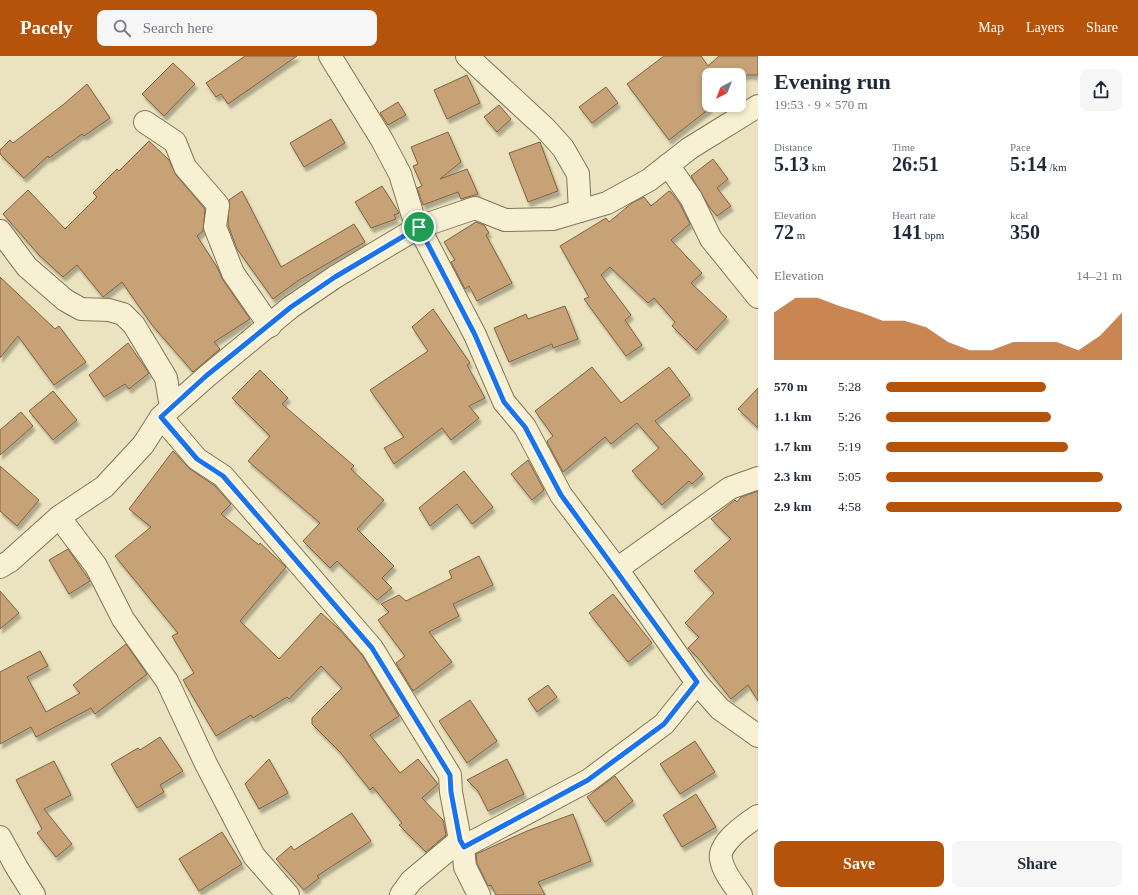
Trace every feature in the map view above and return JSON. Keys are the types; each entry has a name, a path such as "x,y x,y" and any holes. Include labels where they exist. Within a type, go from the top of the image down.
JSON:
{"street":[{"path":"330,56 382,140 400,174 412,216 475,335 504,402 525,427 561,495 617,569 697,682 720,710 758,736"},
{"path":"467,56 544,127 563,148 578,174 580,211"},
{"path":"0,567 10,561 60,517 104,488 143,445 166,412 206,376 270,326 291,307 335,277 419,227 475,208 505,220 553,219 606,203 649,180 690,148 758,106"},
{"path":"144,122 175,142 185,167 218,205 215,227 233,273 270,326"},
{"path":"668,165 691,198 711,239 758,297"},
{"path":"0,231 27,267 65,300 81,309 109,310 123,314 134,325 166,378 166,412 197,459 223,476 372,648 450,775 451,792 462,843 465,867 479,895"},
{"path":"617,569 730,488 758,478"},
{"path":"60,517 96,566 123,619 167,681 206,764 254,856 288,895"},
{"path":"401,895 412,881 462,843 588,780 664,724 697,682"},
{"path":"741,895 730,880 721,859 724,846 738,830 758,816"},
{"path":"0,836 17,868 34,895"}],"building":[{"path":"245,56 297,56 228,104 221,94 216,97 206,83"},
{"path":"664,56 701,56 708,66 719,56 758,56 758,75 746,75 746,68 702,68 702,112 705,112 669,140 627,84"},
{"path":"173,63 195,84 164,116 142,94"},
{"path":"467,75 480,103 447,119 434,90"},
{"path":"87,84 110,118 84,136 82,134 49,158 48,156 24,178 0,154 0,150 10,140 13,143 64,104"},
{"path":"606,87 618,103 592,123 579,107"},
{"path":"398,102 406,115 388,125 380,113"},
{"path":"499,105 511,119 497,132 484,117"},
{"path":"331,119 345,143 304,167 290,143"},
{"path":"448,132 461,162 440,179 467,169 478,194 461,199 458,192 423,205 417,188 422,186 413,166 418,164 411,147"},
{"path":"149,141 169,160 176,175 205,209 203,231 197,236 217,267 223,280 250,319 214,342 220,349 193,372 152,325 122,282 103,297 77,265 63,277 39,255 3,214 28,190 65,229 97,197 93,193 117,169 119,171"},
{"path":"540,142 558,191 528,202 509,153"},
{"path":"713,159 728,179 717,188 731,206 717,216 710,208 691,176"},
{"path":"382,186 399,213 394,215 396,219 371,228 355,202"},
{"path":"242,191 281,267 354,224 365,242 299,280 273,299 237,249 228,225 229,200"},
{"path":"669,191 680,204 690,224 671,240 702,273 691,283 727,317 696,350 672,326 675,322 654,298 648,303 610,267 601,275 631,315 625,320 642,345 626,356 584,299 589,297 560,246 606,218 609,222 632,203 644,197 651,206"},
{"path":"476,222 484,225 489,233 486,235 512,283 477,301 469,286 465,289 451,262 455,260 444,242"},
{"path":"0,277 55,329 59,326 86,362 54,385 18,336 0,358"},
{"path":"565,306 578,339 553,348 552,344 509,362 494,328 526,314 528,319"},
{"path":"433,309 470,363 467,365 485,398 469,406 479,418 451,440 442,428 394,464 384,448 404,437 370,390 428,351 412,327"},
{"path":"128,343 149,373 129,389 125,384 104,397 89,375"},
{"path":"592,367 621,403 669,367 690,395 655,421 703,474 692,484 689,481 662,505 632,471 659,448 637,423 611,444 605,437 563,472 548,444 547,441 553,436 535,411"},
{"path":"260,370 288,398 282,404 354,466 351,469 384,500 357,529 394,566 382,578 392,588 377,600 337,561 330,568 303,541 320,523 248,461 270,436 232,398"},
{"path":"758,388 758,428 738,409"},
{"path":"53,391 77,420 53,440 29,411"},
{"path":"21,412 33,426 0,455 0,430"},
{"path":"173,451 190,469 215,486 231,504 221,514 259,545 260,543 286,567 240,621 279,659 321,613 338,628 362,655 399,716 370,735 400,773 418,759 438,784 422,798 443,820 446,835 426,852 399,825 402,823 373,787 370,790 340,752 312,724 312,718 342,688 321,666 289,699 287,697 253,718 251,715 216,736 183,680 194,673 172,636 178,633 115,556 151,527 129,509"},
{"path":"528,460 544,490 532,500 511,474"},
{"path":"0,466 39,500 17,526 0,511"},
{"path":"464,471 493,507 472,524 457,504 430,526 419,508"},
{"path":"758,491 758,701 748,685 731,699 688,648 699,637 685,623 714,593 694,571 731,539 711,519 735,500 737,502 741,497"},
{"path":"68,549 90,581 69,594 49,560"},
{"path":"479,556 493,585 453,604 459,616 429,632 452,662 413,691 396,663 405,656 378,620 389,612 381,604 399,595 406,601 452,578 449,571"},
{"path":"0,591 19,613 0,629"},
{"path":"613,594 652,643 628,662 589,613"},
{"path":"126,644 147,674 95,714 91,708 36,737 31,727 0,744 0,672 40,651 48,666 27,677 46,712 80,693 73,685"},
{"path":"548,685 557,697 537,712 528,699"},
{"path":"470,700 497,741 467,763 439,721"},
{"path":"160,737 183,771 160,785 164,792 137,808 111,764 138,748 140,750"},
{"path":"695,741 715,772 680,794 660,764"},
{"path":"269,759 288,793 259,809 245,784"},
{"path":"507,759 524,794 488,811 478,791 467,780"},
{"path":"54,761 71,795 44,809 72,844 56,857 37,833 42,829 16,780"},
{"path":"615,776 633,801 605,822 587,797"},
{"path":"696,794 716,827 682,847 663,815"},
{"path":"352,813 371,841 317,876 319,878 304,890 276,859 291,846 294,850"},
{"path":"573,814 591,861 538,882 545,895 496,895 491,885 488,886 477,863 476,854 527,831"},
{"path":"222,832 242,864 199,891 179,859"}],"route":[{"path":"419,227 475,335 504,402 525,427 536,445 561,495 617,569 697,682 664,724 588,780 464,847 460,840 451,792 450,775 427,735 372,648 223,476 197,459 161,417 206,376 270,326 291,307 335,277 419,227"}]}
